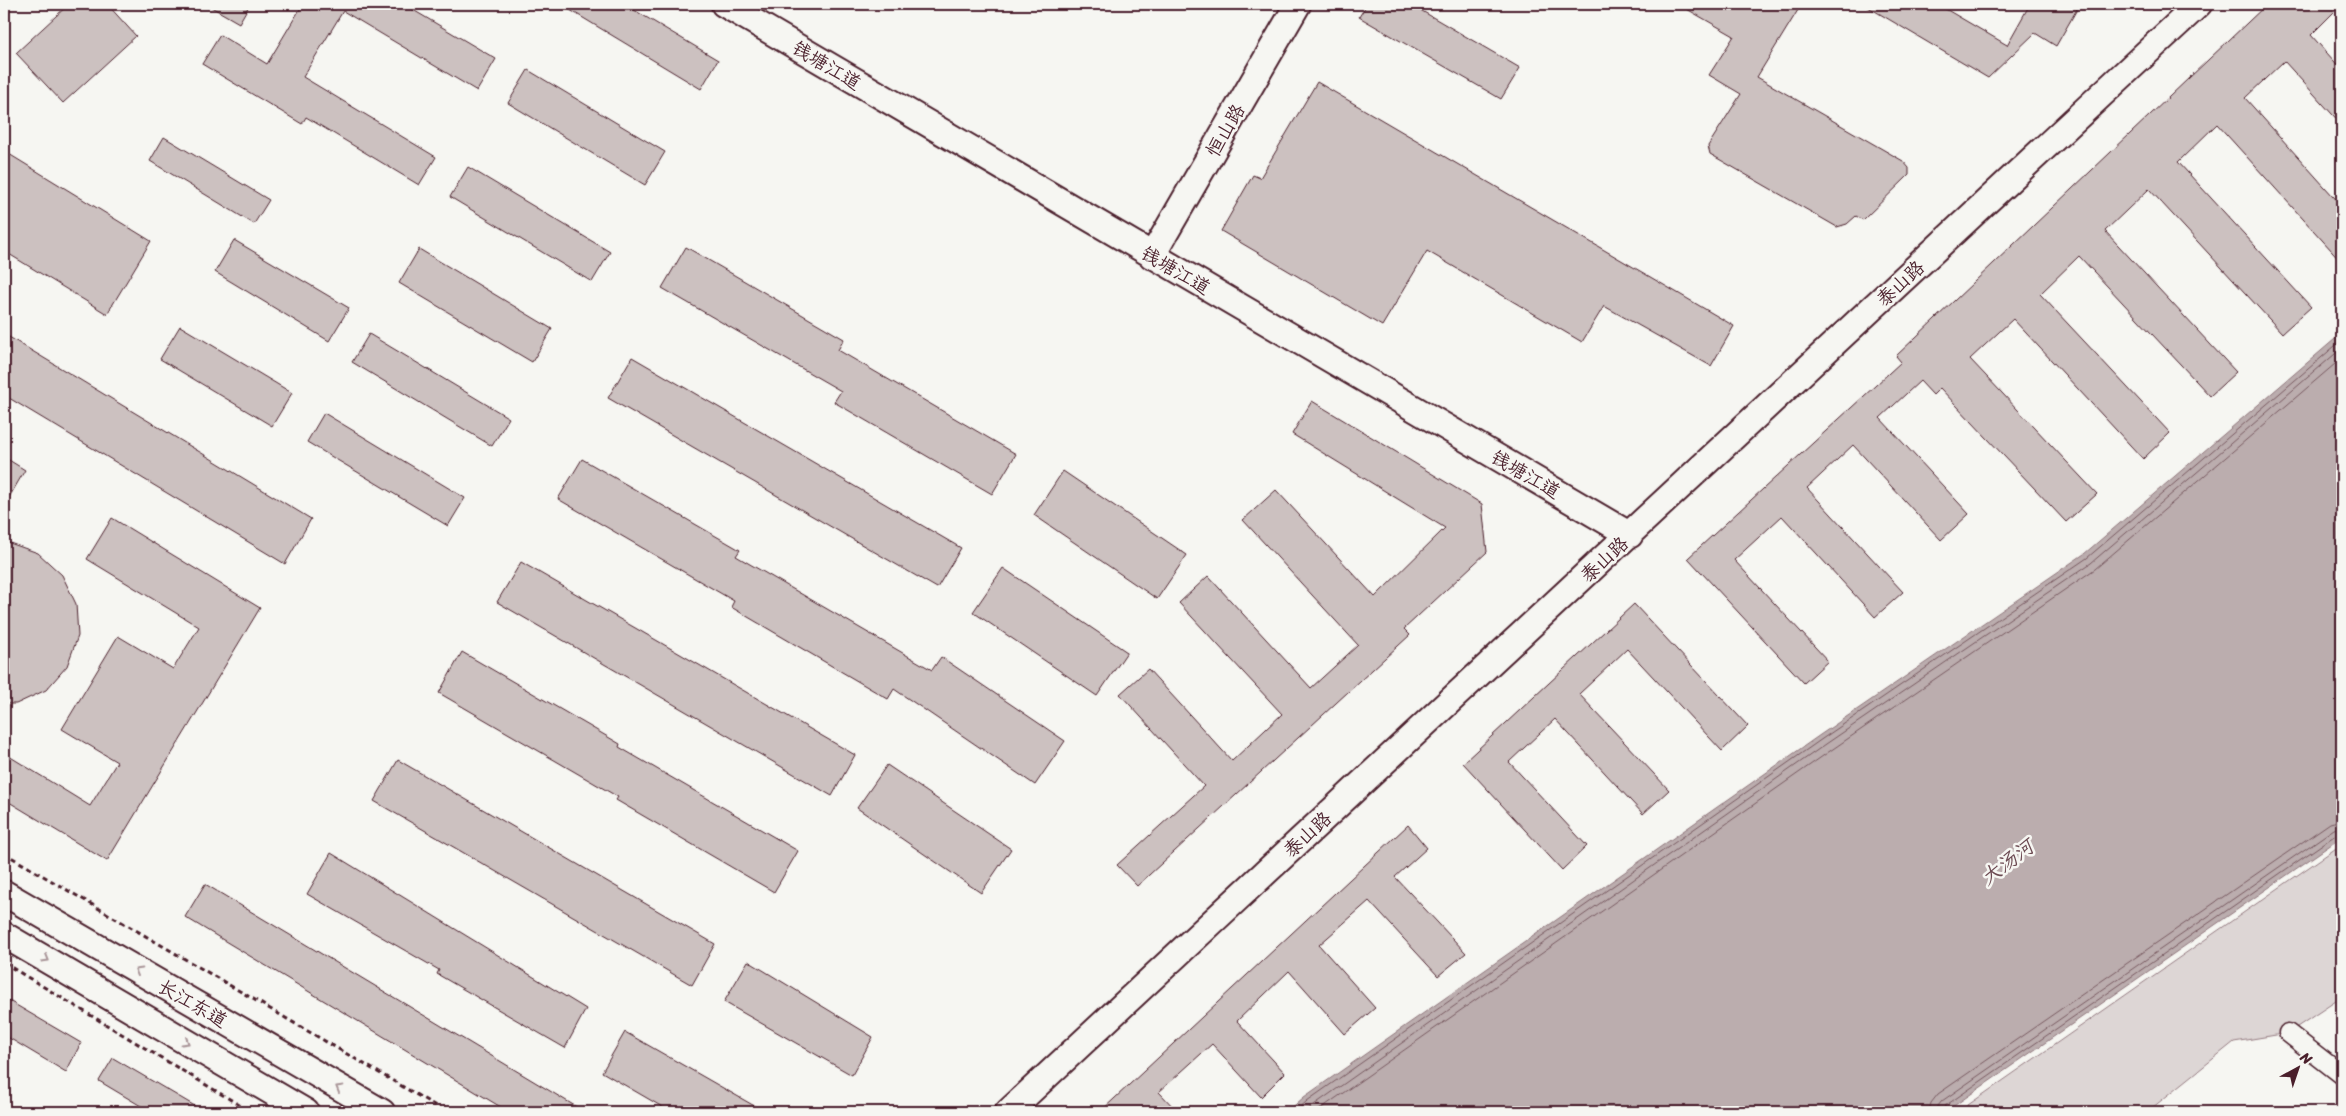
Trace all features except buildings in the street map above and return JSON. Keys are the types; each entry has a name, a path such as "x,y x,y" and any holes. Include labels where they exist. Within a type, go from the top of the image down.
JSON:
{"street":[{"name":"钱塘江道","path":"724,4 1630,534"},
{"name":"恒山路","path":"1152,256 1298,4"},
{"name":"泰山路","path":"1008,1112 2199,4"},
{"name":"长江东道","path":"4,893 382,1112"},
{"name":"长江东道","path":"4,935 306,1112"},
{"path":"2288,1033 2342,1075"}],"path":[{"path":"4,853 446,1112"},
{"path":"4,963 251,1112"}],"shaded area":[{"path":"2342,844 2342,997 2288,1033 2234,1042 2147,1112 1958,1112"}],"water":[{"name":"大汤河","path":"2342,333 2342,837 1945,1112 1287,1112 1304,1097 1820,735 2084,554"}]}
